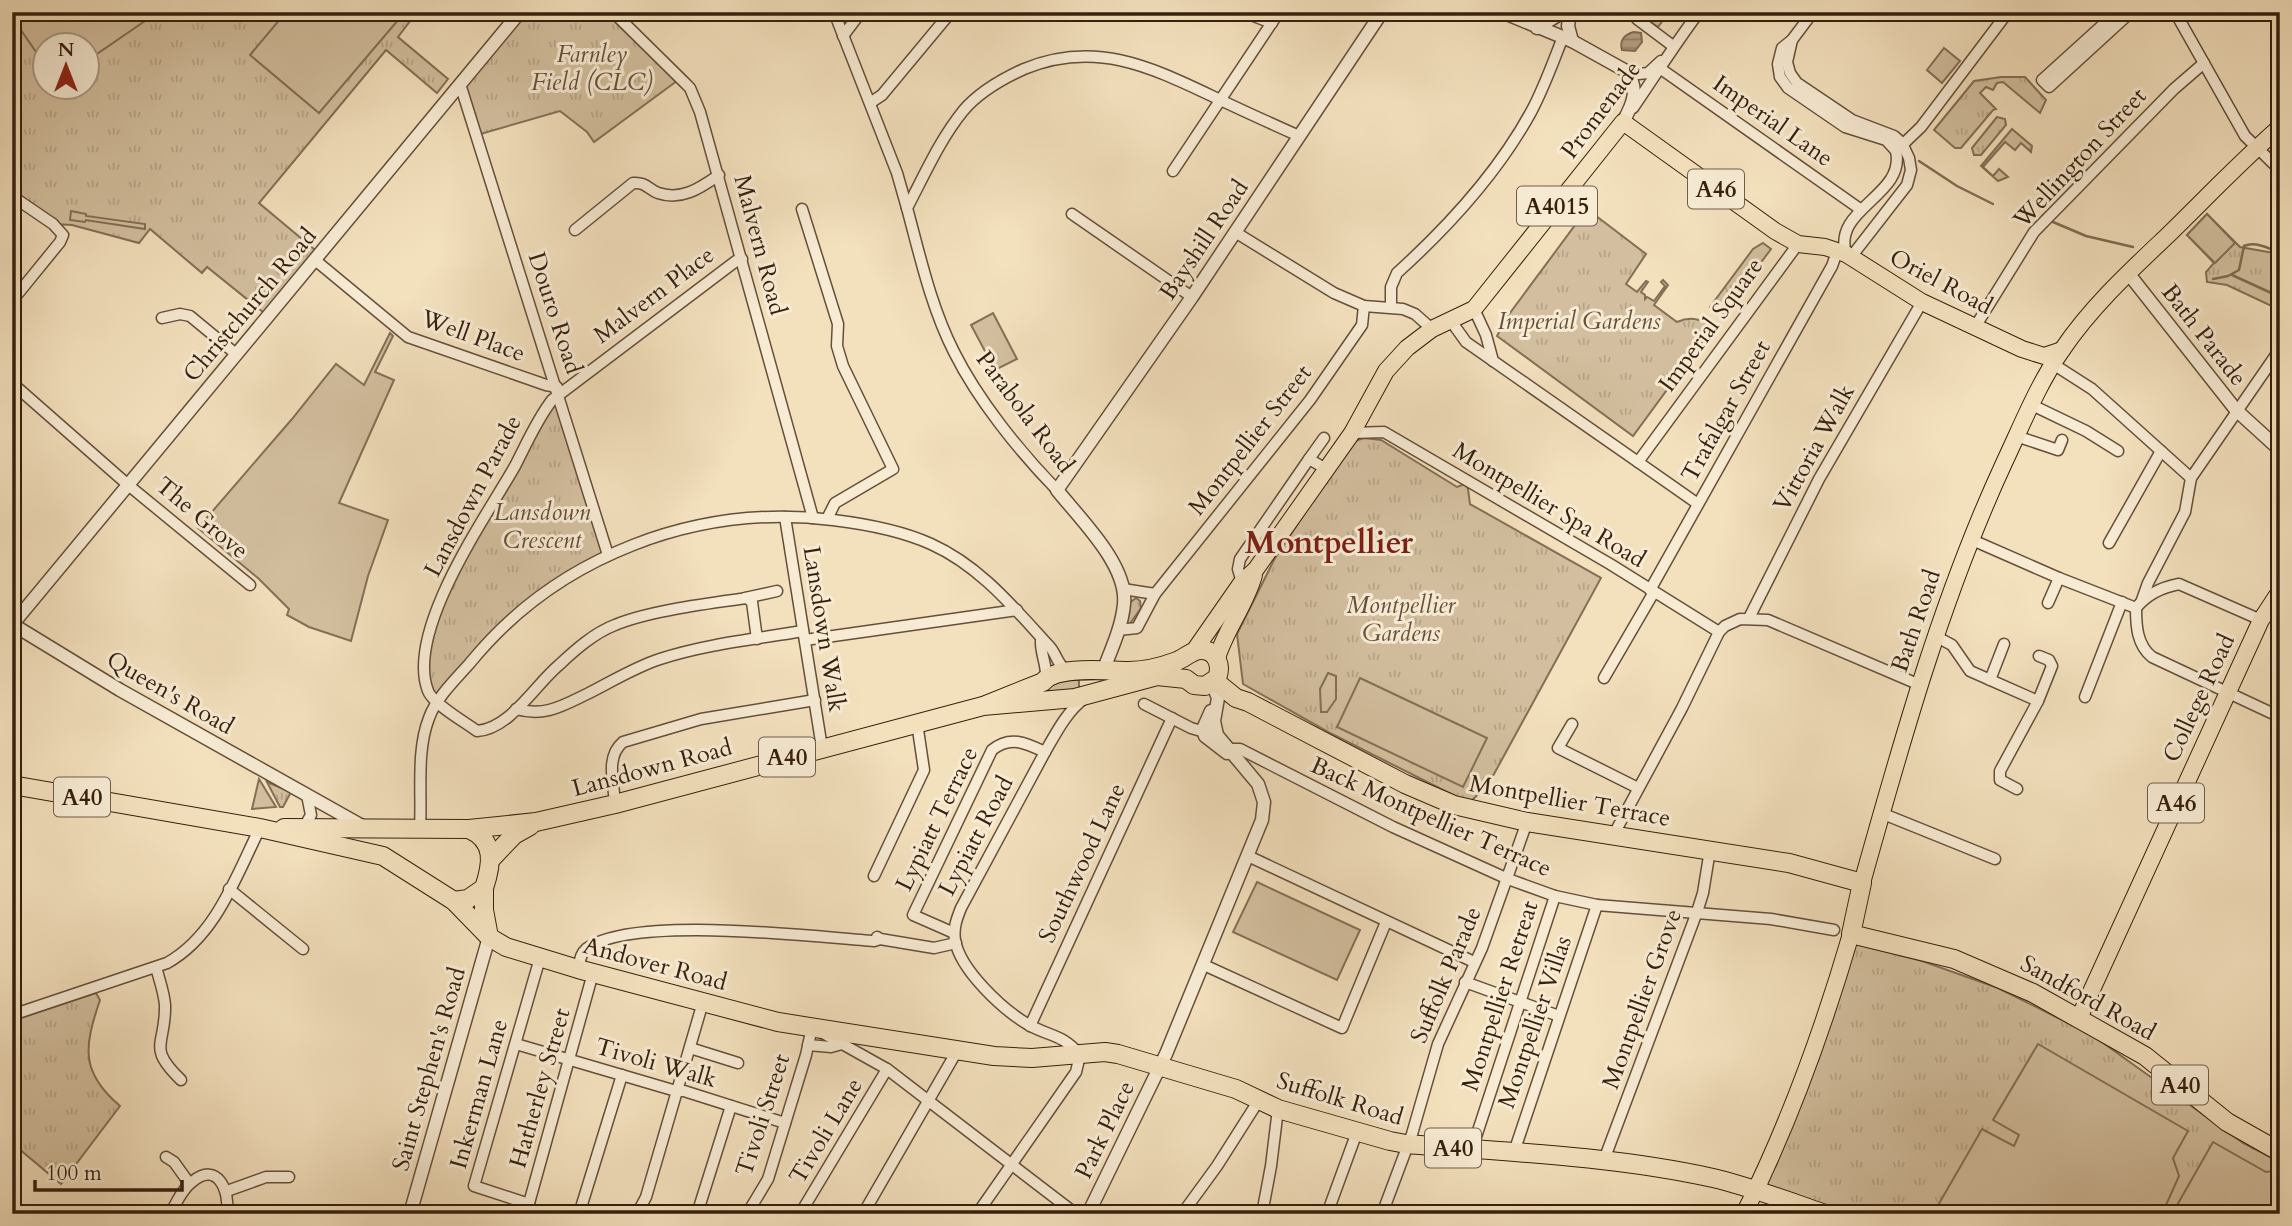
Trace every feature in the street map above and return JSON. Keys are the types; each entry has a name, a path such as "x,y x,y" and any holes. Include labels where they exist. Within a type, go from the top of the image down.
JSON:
{"highway":[{"name":"A40","path":"1044,680 1089,671 1151,669 1190,654 1206,651 1213,676 1194,685 1186,679 1157,676 1075,698 1053,700"},
{"path":"1186,679 1183,668 1190,654"},
{"path":"1089,671 1094,692"},
{"name":"Montpellier Terrace","path":"1213,676 1242,700 1435,797 1467,809 1527,822 1789,863 1862,883"},
{"path":"1044,680 1044,694 1053,700"},
{"name":"Lansdown Road","path":"389,829 469,829 536,822 615,804 983,706 1044,680"},
{"name":"Lansdown Road","path":"983,706 1053,700"},
{"path":"1219,705 1224,701 1242,700"},
{"name":"A40","path":"12,785 260,828 383,856"},
{"name":"Lansdown Road","path":"492,858 514,835 536,822"},
{"name":"A40","path":"260,828 389,829"},
{"path":"383,856 383,844 389,829"},
{"path":"469,829 479,834 486,842 492,858 484,888 484,910 489,937"},
{"name":"Andover Road","path":"383,856 454,901 489,937 506,947 778,1022 810,1036 957,1051"},
{"name":"Bath Road","path":"1843,932 1862,883"},
{"path":"454,901 468,899 484,888"},
{"name":"Sandford Road","path":"1843,932 1954,959 1996,975 2145,1056 2227,1122 2280,1152"},
{"name":"Suffolk Road","path":"957,1051 1032,1058 1105,1052 1118,1054 1236,1089 1278,1109 1406,1144 1514,1152 1607,1152 1756,1190"},
{"name":"A40","path":"1756,1190 1825,1214"}],"main road":[{"name":"Imperial Square","path":"1623,122 1775,232 1798,244"},
{"name":"Promenade","path":"1451,321 1474,309 1623,122"},
{"name":"Bath Road","path":"1862,883 1935,636 1970,539 2053,364 2090,314 2128,273 2280,127"},
{"name":"Oriel Road","path":"1798,244 1840,250 1922,302 2022,349 2044,356 2062,349"},
{"name":"A4015","path":"1190,654 1242,582 1256,569 1352,433 1386,371 1407,348 1432,329 1451,321"},
{"path":"2022,349 2038,373 2035,398"},
{"name":"A4015","path":"1213,676 1223,637 1251,587 1256,569"},
{"name":"College Road","path":"2079,1018 2261,620 2280,591"},
{"name":"Bath Road","path":"1744,1214 1821,1032 1843,932"}],"street":[{"name":"Christchurch Road","path":"12,625 520,12"},
{"name":"Malvern Road","path":"613,12 690,88 700,112 813,518"},
{"name":"Parabola Road","path":"834,12 897,173 933,302 953,351 978,393 1030,461 1113,560 1118,570 1124,603 1118,630 1112,646 1089,671"},
{"path":"843,36 861,12"},
{"path":"870,103 882,95 951,12"},
{"path":"1243,12 1272,23"},
{"path":"1173,171 1279,12"},
{"name":"Bayshill Road","path":"1057,490 1192,297 1382,12"},
{"path":"1504,12 1568,39 1623,68 1629,75 1648,73 1665,57"},
{"name":"Promenade","path":"1638,12 1637,19 1673,47"},
{"name":"Promenade","path":"1623,122 1661,69 1665,57 1699,12"},
{"path":"1813,12 1792,40 1782,48 1778,64 1780,77 1788,88 1845,127 1899,147 1910,164 1907,185 1840,250"},
{"path":"1840,250 1860,209 1892,180 1898,164 1899,147 1922,124 2008,12"},
{"path":"2117,12 2042,80 2049,87 2131,12"},
{"path":"2175,12 2245,136 2280,170"},
{"path":"1391,307 1391,287 1397,273 1468,204 1531,111 1568,39 1565,13 1537,28"},
{"path":"907,208 935,152 965,109 995,84 1034,65 1076,57 1119,59 1148,67 1299,136"},
{"name":"Wellington Street","path":"1975,327 2034,232 2174,89 2204,63"},
{"name":"Imperial Lane","path":"1661,69 1860,209"},
{"name":"A4015","path":"1623,122 1632,106 1634,93 1629,75"},
{"name":"Douro Road","path":"460,84 608,555"},
{"path":"575,230 630,184 640,182 656,192 680,194 694,192 719,175"},
{"path":"12,196 53,224 63,235 12,301"},
{"path":"802,209 838,324 837,346 843,366 893,469 835,503 827,519"},
{"path":"1072,214 1192,297"},
{"path":"1235,232 1334,293 1364,306 1391,307 1415,314 1432,329"},
{"name":"Imperial Square","path":"1638,462 1798,244"},
{"name":"Trafalgar Street","path":"1604,678 1840,250"},
{"name":"Malvern Place","path":"558,390 742,259"},
{"name":"Well Place","path":"315,260 408,337 558,390"},
{"name":"Bath Parade","path":"2128,273 2236,410 2280,450"},
{"name":"Vittoria Walk","path":"1749,618 1819,479 1922,302"},
{"name":"Montpellier Street","path":"1118,630 1137,628 1155,594 1310,400 1362,325 1364,306"},
{"path":"1474,309 1486,335 1493,361"},
{"path":"162,318 190,316 236,354"},
{"path":"1451,321 1466,342 1698,505"},
{"path":"2280,349 2190,478 2185,512 2139,604 2138,631 2143,650 2152,657 2280,717"},
{"path":"2053,364 2092,389 2190,478"},
{"name":"The Grove","path":"12,383 127,484 250,585"},
{"name":"Lansdown Parade","path":"438,702 431,697 427,688 424,660 447,583 516,464 537,422 558,390"},
{"path":"2035,398 2118,451"},
{"name":"Montpellier Spa Road","path":"1352,433 1384,432 1718,632"},
{"path":"2017,436 2058,450 2062,440"},
{"path":"1242,582 1238,569 1240,559 1324,438"},
{"path":"2109,543 2161,451"},
{"path":"1309,458 1326,469"},
{"path":"420,828 425,732 431,713 486,643 515,615 554,585 608,555 649,538 693,527 734,520 785,517 827,519 900,532 943,549 979,574 1017,610 1041,640 1051,648 1062,668 1089,671"},
{"name":"Lansdown Walk","path":"785,517 822,748"},
{"path":"1970,539 2122,602 2139,604 2159,590 2185,585 2261,620"},
{"path":"2048,603 2059,578"},
{"path":"1123,589 1155,594"},
{"path":"438,702 478,731 499,725 549,673 606,629 641,617 777,592"},
{"path":"745,598 752,602 757,639"},
{"path":"2085,697 2122,602"},
{"path":"516,709 542,713 657,660 682,653 757,639 804,636 1017,610"},
{"path":"1614,834 1682,708 1718,632 1732,622 1749,618 1774,622 1920,685"},
{"name":"Queen's Road","path":"12,625 120,690 367,829"},
{"path":"1935,636 1952,645 1970,671 2038,701"},
{"path":"1041,640 1046,663 1044,680"},
{"path":"1990,680 2004,644"},
{"path":"1112,646 1119,665 1129,671"},
{"path":"2017,789 2000,780 2000,771 2038,701 2052,666 2049,660 2039,656"},
{"path":"1210,732 1219,705 1213,676"},
{"path":"1210,732 1213,676"},
{"name":"Lypiatt Road","path":"955,938 961,908 1045,752 1069,712 1094,692"},
{"path":"615,804 612,761 615,751 623,742 701,719 815,700"},
{"path":"1053,700 1069,712"},
{"path":"1144,704 1210,732"},
{"name":"Southwood Lane","path":"1030,1026 1172,718"},
{"path":"874,876 924,770 917,723"},
{"path":"1572,724 1558,748 1638,788"},
{"name":"Park Place","path":"1088,1214 1160,1065 1204,965 1262,820 1264,802 1258,784 1210,732"},
{"name":"Lypiatt Terrace","path":"955,938 913,915 992,750 1003,743 1015,741 1045,752"},
{"name":"Back Montpellier Terrace","path":"1231,753 1240,749 1393,827 1555,896 1597,905 1771,919 1843,932"},
{"path":"304,827 311,814 307,795"},
{"path":"1881,813 1994,859"},
{"name":"Suffolk Parade","path":"1385,1213 1438,1044 1508,878 1527,822"},
{"path":"12,1015 156,967 177,957 195,942 208,926 260,828"},
{"name":"Montpellier Grove","path":"1607,1152 1697,912 1710,850"},
{"path":"1248,856 1474,962"},
{"path":"229,889 303,949"},
{"name":"Montpellier Retreat","path":"1472,1149 1555,896"},
{"name":"Montpellier Villas","path":"1514,1152 1597,905"},
{"path":"1204,965 1342,1028 1386,922"},
{"path":"586,971 582,953 587,948 631,934 695,930 874,941 880,939 934,948 955,938 965,964 1008,1009 1030,1026 1068,1041 1080,1055 1076,1072 977,1214"},
{"name":"Saint Stephen's Road","path":"410,1214 489,937"},
{"name":"Inkerman Lane","path":"527,1209 474,1186 540,958"},
{"path":"156,967 164,1003 160,1054 163,1062 180,1080"},
{"name":"Hatherley Street","path":"527,1209 570,1060 586,971"},
{"path":"1465,982 1559,1017"},
{"path":"637,1214 646,1197 703,1002"},
{"name":"Andover Road","path":"810,1036 842,1044 887,1069 1076,1214"},
{"name":"Andover Road","path":"810,1036 831,1047 842,1044"},
{"name":"Tivoli Street","path":"747,1214 768,1179 810,1036"},
{"name":"Tivoli Walk","path":"516,1044 684,1091 785,1123"},
{"path":"690,1048 738,1063"},
{"path":"863,1214 957,1051"},
{"name":"Tivoli Lane","path":"800,1214 887,1069"},
{"path":"579,1214 622,1075"},
{"path":"1182,1214 1217,1166 1259,1100"},
{"path":"697,1214 731,1106"},
{"path":"1262,1214 1278,1109"},
{"path":"1327,1214 1357,1132"},
{"path":"166,1157 174,1162 189,1183"},
{"path":"170,1214 189,1183 211,1176 219,1179 227,1191 227,1214"},
{"path":"227,1191 267,1177 289,1177"}],"green space":[{"path":"12,12 417,12 398,37 448,79 437,93 386,50 259,203 320,254 268,316 207,267 202,273 150,229 139,243 72,225 53,224 12,196"},
{"path":"12,12 158,12 102,50 102,32 32,32 32,46 12,17"},
{"path":"286,12 405,12 319,113 250,55"},
{"name":"Farnley Field (CLC)","path":"520,12 613,12 681,78 594,142 587,132 560,111 477,135 460,84"},
{"path":"1647,12 1669,12 1658,27 1643,17"},
{"path":"1944,48 1960,61 1942,83 1927,70"},
{"path":"2025,77 2046,100 2040,113 2003,82 1997,83 1993,90 1986,87 1980,93 1996,109 1961,148 1955,148 1934,130 1974,81"},
{"path":"1997,117 2005,119 2006,125 1981,155 1974,155 1972,148"},
{"path":"2012,129 2032,146 2031,152 2021,143 2015,150 2005,142 1983,167 1993,176 1999,169 2008,177 1998,181 1981,166"},
{"name":"Imperial Gardens","path":"1587,209 1646,254 1626,284 1637,292 1648,282 1641,292 1645,299 1647,297 1654,301 1665,286 1661,282 1663,280 1668,285 1654,305 1677,322 1696,319 1713,327 1633,436 1497,336 1507,317"},
{"path":"71,211 86,216 145,224 145,229 70,220"},
{"path":"2207,214 2240,247 2280,254 2280,310 2227,285 2207,282 2206,272 2214,263 2187,235"},
{"path":"2207,214 2235,243 2215,263 2187,235"},
{"name":"Imperial Gardens","path":"1763,243 1771,249 1722,315 1710,307 1753,249"},
{"path":"993,313 1017,359 995,370 971,325"},
{"path":"390,333 393,336 375,372 394,380 339,503 388,520 368,576 351,641 309,627 287,615 289,609 259,579 198,528 336,364 364,385"},
{"name":"Lansdown Crescent","path":"559,393 608,555 542,594 438,702 424,667 447,583"},
{"name":"Montpellier Gardens","path":"1364,438 1381,440 1457,487 1465,484 1470,504 1601,578 1488,785 1469,803 1332,734 1243,684 1237,634 1274,560 1349,443"},
{"path":"1136,598 1140,601 1141,608 1129,625 1128,604"},
{"path":"1328,673 1336,676 1336,699 1327,712 1321,712 1320,689"},
{"path":"1360,678 1487,738 1463,787 1337,727"},
{"path":"1079,681 1079,689 1050,695 1049,682"},
{"path":"259,779 276,807 252,809"},
{"path":"267,782 291,792 283,807 280,807"},
{"path":"1257,882 1360,930 1337,980 1233,932"},
{"path":"1853,943 1922,961 1998,988 2092,1035 2243,1143 2280,1162 2280,1214 1825,1214 1756,1190"},
{"path":"96,993 100,1000 91,1032 89,1058 98,1082 120,1106 61,1184 12,1143 12,1021"},
{"path":"2038,1044 2188,1131 2173,1158 2179,1176 2162,1214 1933,1214 1982,1129 2014,1146 2019,1135 1993,1120"},
{"path":"2213,1142 2266,1172 2273,1171 2280,1175 2280,1214 2172,1214"}],"shaded area":[{"path":"1634,32 1641,33 1642,42 1635,51 1622,50 1621,43 1624,38"}],"waterway":[{"path":"1919,161 1957,186 1993,204"},
{"path":"2053,222 2086,236 2133,247"},
{"path":"2213,279 2239,270 2244,246 2256,245 2277,251 2280,247"},
{"path":"2232,275 2280,297"}],"district":[{"name":"Montpellier","path":"1329,543"}]}
